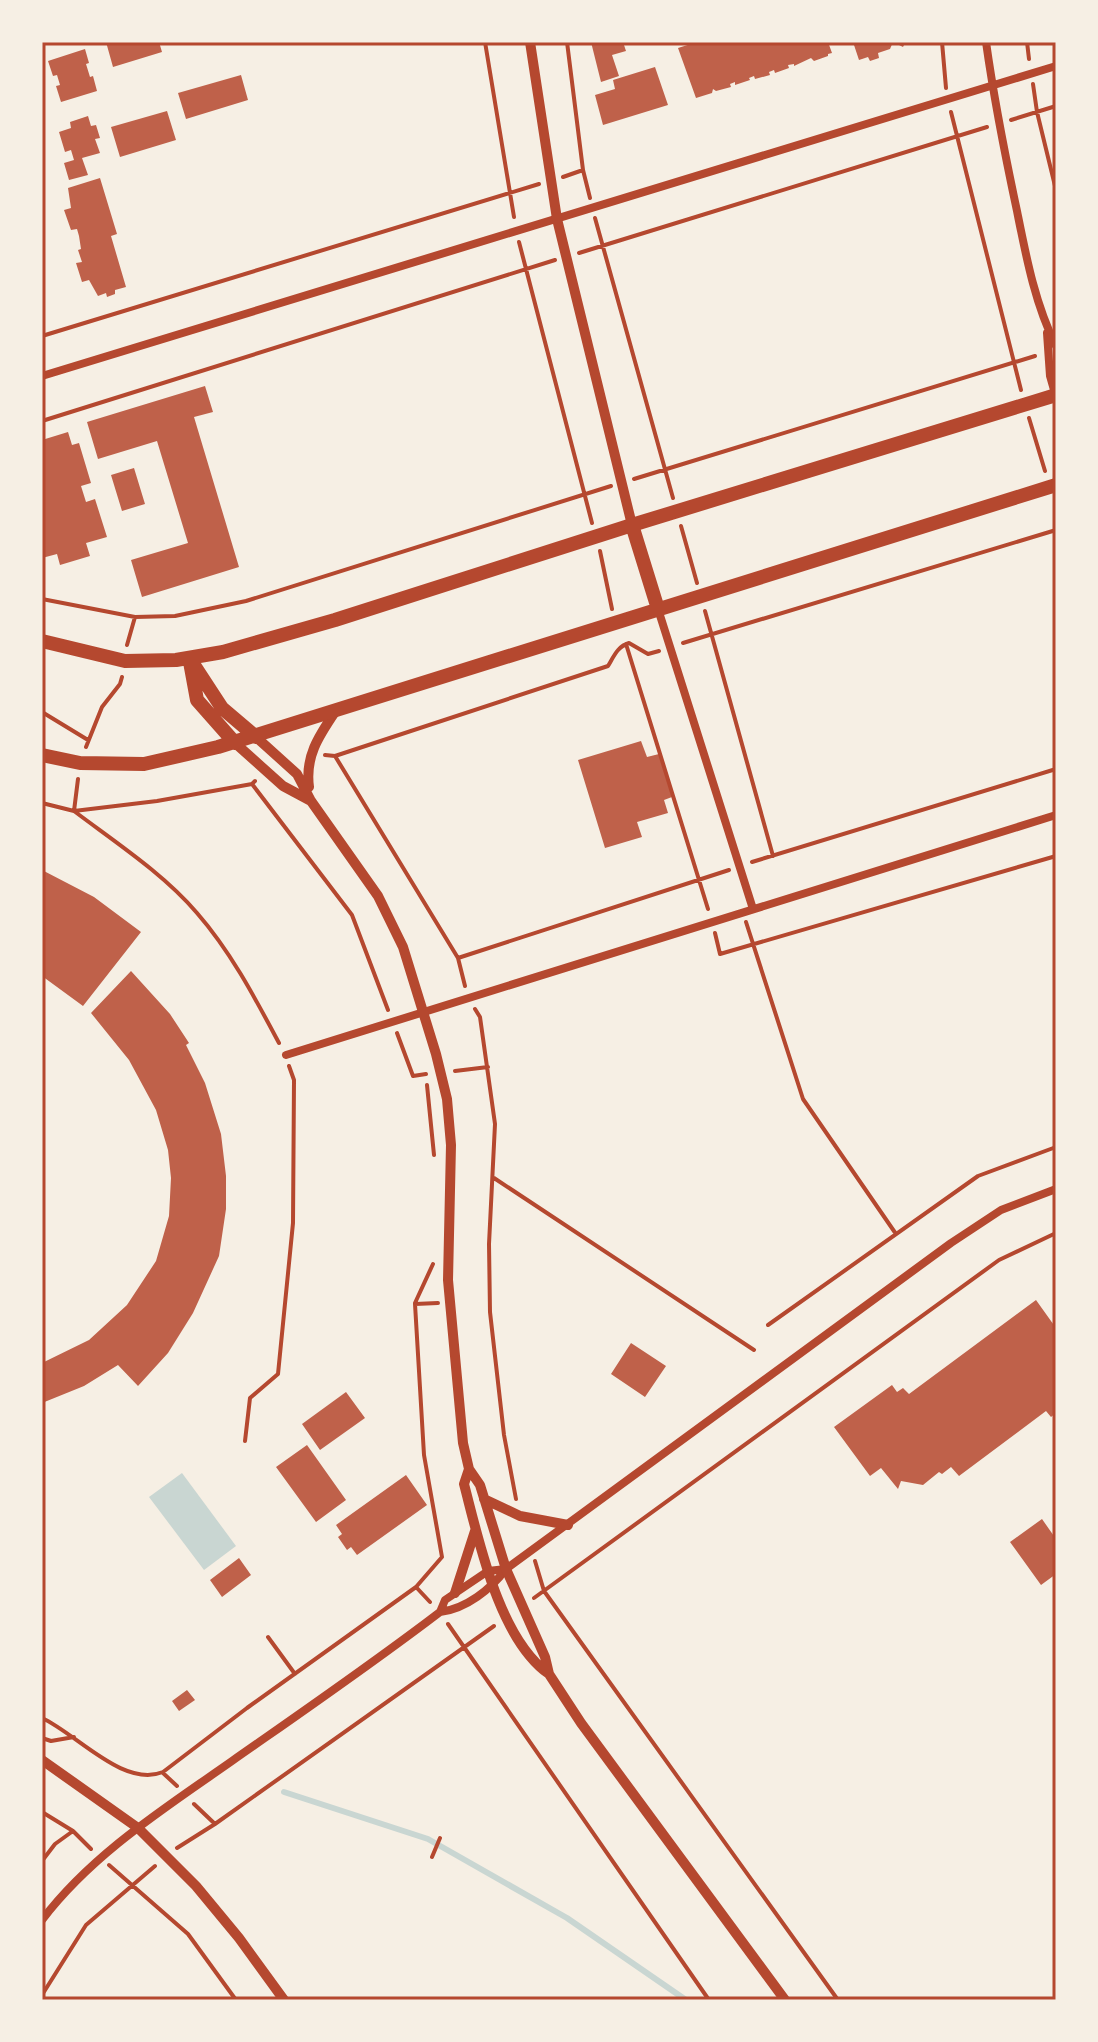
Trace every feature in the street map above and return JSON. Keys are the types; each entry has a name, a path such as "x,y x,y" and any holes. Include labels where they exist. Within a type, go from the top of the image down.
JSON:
{"highway":[{"path":"42,641 125,661 190,659 266,641 677,511 1056,396"},
{"path":"42,755 80,763 144,764 235,743 1053,486"},
{"path":"632,525 658,609"},
{"path":"190,659 222,708 256,737"},
{"path":"190,659 197,700 235,743"}],"street":[{"path":"530,42 557,219 632,525"},
{"path":"986,42 998,124 1028,263 1047,328 1056,346"},
{"path":"42,376 1056,66"},
{"path":"1047,328 1050,376 1056,396"},
{"path":"658,609 753,909"},
{"path":"311,801 308,777 311,753 335,712"},
{"path":"256,737 297,774 311,801 378,896 403,947 447,1099 451,1145 450,1303 463,1443 469,1469 480,1485 506,1569 545,1657 549,1674 581,1723 785,2000"},
{"path":"235,743 283,786 311,801"},
{"path":"286,1055 1056,815"},
{"path":"42,1920 61,1895 138,1828 440,1612 450,1611 492,1587 506,1569 951,1243 1001,1210 1056,1189"},
{"path":"469,1469 464,1484 492,1587 535,1664 549,1674"},
{"path":"484,1499 520,1516 568,1525"},
{"path":"455,1593 476,1529"},
{"path":"440,1612 445,1600 488,1571 506,1569"},
{"path":"42,1760 138,1828 196,1886 284,2000"}],"path":[{"path":"485,42 516,231 583,495"},
{"path":"567,42 583,170 592,208 773,856"},
{"path":"942,42 948,99 1013,363 1053,486"},
{"path":"42,421 1056,106"},
{"path":"1037,112 1056,190"},
{"path":"42,336 583,170"},
{"path":"42,599 135,617 175,616 246,601 1013,363"},
{"path":"520,1516 504,1435 490,1312 489,1244 495,1124 480,1017 468,997 458,958 335,756 608,666 629,643 648,654 1056,530"},
{"path":"598,545 616,622 720,954 1056,856"},
{"path":"42,712 88,740 102,707 120,684 135,617"},
{"path":"458,958 739,866 1056,769"},
{"path":"42,803 74,811 157,801 252,784 352,915 413,1076"},
{"path":"74,811 141,861 197,912 243,977 286,1055 294,1080 293,1223 278,1374 250,1398 245,1441"},
{"path":"742,912 803,1099 896,1234"},
{"path":"426,1074 435,1162"},
{"path":"768,1325 978,1176 1056,1147"},
{"path":"494,1178 754,1350"},
{"path":"544,1591 999,1260 1056,1233"},
{"path":"42,1718 124,1771 151,1777 163,1772 416,1587 442,1557 424,1455 415,1304 433,1267 433,1252"},
{"path":"415,1304 450,1303"},
{"path":"532,1551 544,1591 838,2000"},
{"path":"416,1587 440,1612 709,2000"},
{"path":"268,1637 295,1674"},
{"path":"42,1995 86,1925 132,1885 185,1842 215,1824 463,1648"},
{"path":"42,1738 51,1741 74,1737"},
{"path":"42,1812 73,1831 188,1934 236,2000"},
{"path":"42,1861 55,1844 73,1831"},
{"path":"432,1857 440,1838"}],"shaded area":[{"path":"182,1473 236,1546 204,1570 149,1497"}],"building":[{"path":"106,42 159,42 162,52 113,67"},
{"path":"591,42 623,42 626,51 612,55 619,76 601,82"},
{"path":"697,42 828,42 832,53 814,61 811,58 794,66 788,65 789,68 769,72 770,75 755,79 754,76 735,85 735,82 730,84 731,87 713,89 712,93 696,98 678,48"},
{"path":"853,42 893,42 890,49 878,53 879,58 870,61 868,57 859,60"},
{"path":"893,42 911,42 903,47"},
{"path":"85,49 89,63 86,64 97,91 61,102 56,86 60,85 57,75 53,76 48,61"},
{"path":"655,67 668,105 603,125 595,95 615,89 613,80"},
{"path":"241,75 248,100 186,119 178,93"},
{"path":"167,111 176,140 120,157 111,127"},
{"path":"88,116 91,126 96,125 100,138 95,139 100,153 82,158 88,175 69,180 64,163 74,160 71,150 65,152 59,132 71,128 70,122"},
{"path":"100,178 117,234 111,236 126,287 115,290 115,294 107,297 106,293 98,296 89,280 82,282 76,263 82,262 78,250 81,249 79,236 77,229 71,230 64,210 71,208 68,188"},
{"path":"205,386 213,412 194,417 239,567 142,597 131,560 188,543 157,441 98,459 87,422"},
{"path":"68,432 72,445 79,443 91,483 81,486 86,502 95,499 107,537 86,543 90,556 60,565 57,554 42,558 42,440"},
{"path":"134,468 145,504 122,511 111,475"},
{"path":"641,741 647,757 659,754 672,797 664,800 668,813 637,822 642,837 605,848 578,760"},
{"path":"42,870 94,897 141,932 83,1006 42,976"},
{"path":"131,971 170,1014 189,1043 186,1045 205,1083 221,1134 226,1209 219,1256 193,1313 168,1353 138,1386 118,1365 84,1386 42,1403 42,1363 89,1340 127,1305 156,1261 169,1216 171,1178 168,1150 156,1110 129,1060 91,1013"},
{"path":"1036,1300 1056,1328 1056,1413 1051,1417 1046,1411 959,1476 951,1467 923,1485 901,1481 898,1489 881,1468 870,1476 834,1427 892,1385 897,1392 903,1388 909,1394"},
{"path":"631,1343 666,1366 645,1397 611,1374"},
{"path":"346,1392 365,1418 320,1450 302,1424"},
{"path":"307,1445 346,1500 316,1522 276,1467"},
{"path":"406,1475 427,1505 357,1555 351,1547 347,1550 338,1537 342,1534 336,1525"},
{"path":"1042,1519 1056,1539 1056,1574 1041,1585 1010,1542"},
{"path":"239,1558 251,1575 222,1597 210,1580"},
{"path":"187,1690 195,1700 179,1711 172,1701"}],"waterway":[{"path":"284,1792 428,1839 567,1918 686,2000"}]}
